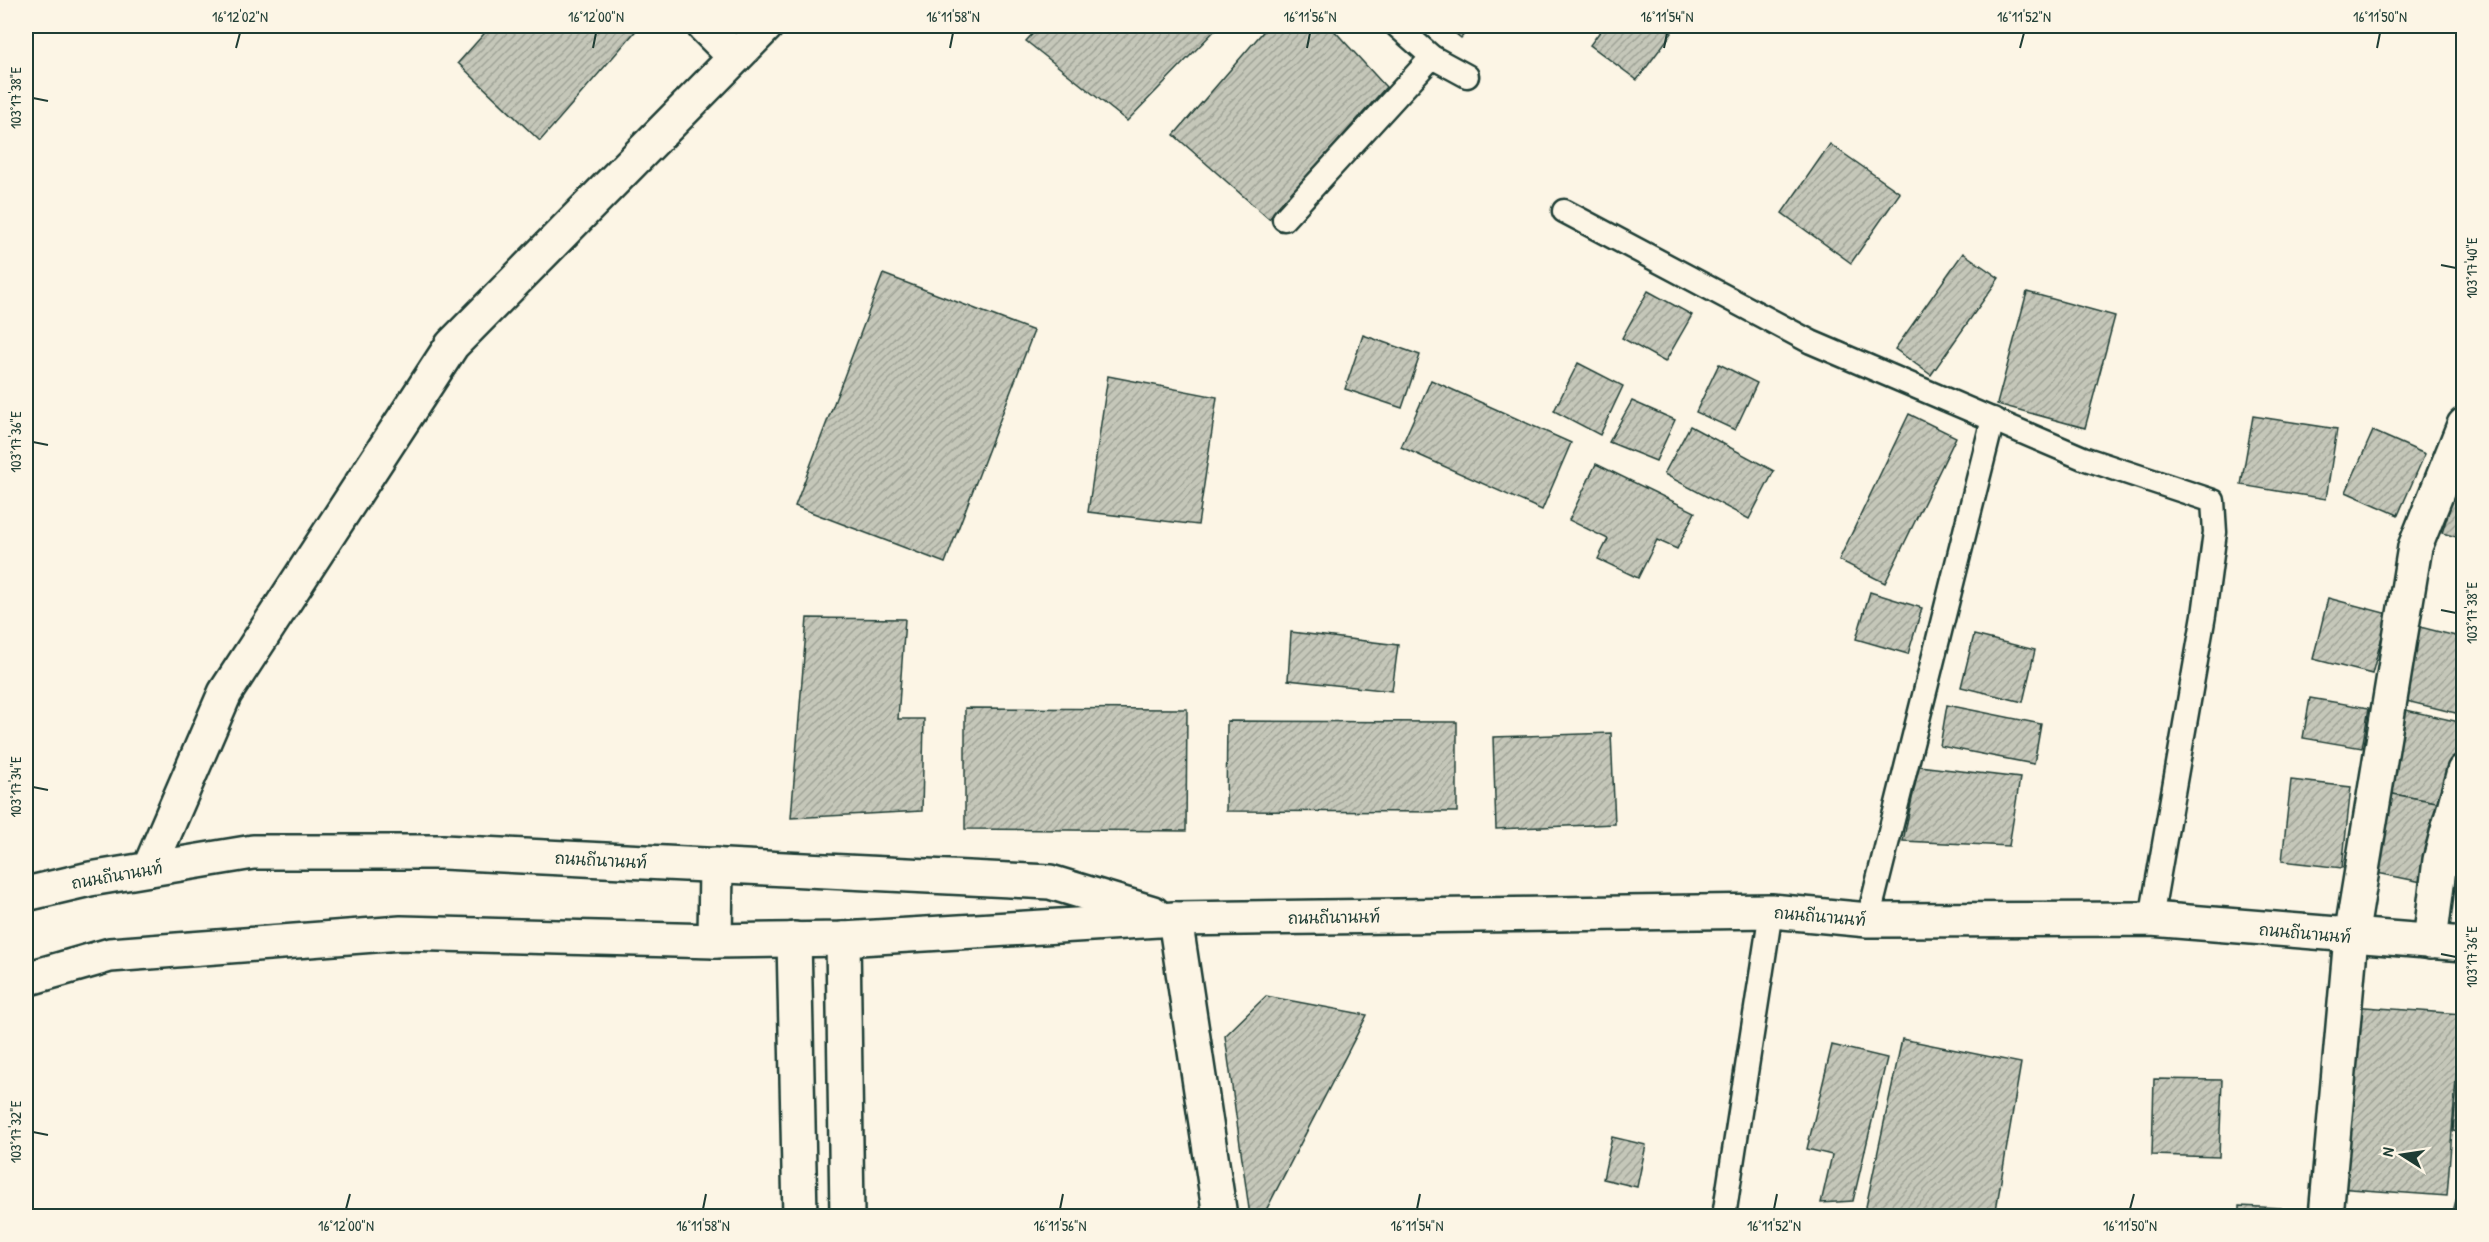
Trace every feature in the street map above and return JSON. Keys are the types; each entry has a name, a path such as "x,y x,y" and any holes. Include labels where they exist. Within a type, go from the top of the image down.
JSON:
{"main road":[{"path":"704,26 735,57"},
{"path":"150,870 225,693 452,345 766,26"},
{"path":"2326,1216 2351,937 2415,547 2463,425"},
{"path":"2430,942 2440,860 2463,771"},
{"name":"ถนนถีนานนท์","path":"26,894 90,879 253,852 443,852 1050,882 1175,919"},
{"path":"715,941 716,865"},
{"name":"ถนนถีนานนท์","path":"26,979 110,955 401,933 715,941 843,939 1175,919 1771,911 1868,920 2151,920 2463,944"},
{"path":"1175,919 1220,1216"},
{"path":"794,939 800,1216"},
{"path":"843,939 847,1216"}],"lane":[{"path":"1397,26 1432,57 1467,76"},
{"path":"1284,219 1432,57"},
{"path":"1564,211 1811,342 2083,458 2213,501 2215,531 2204,615 2151,920"},
{"path":"1868,920 1993,419"},
{"path":"1724,1216 1771,911"}],"building":[{"path":"491,26 640,26 540,141 458,63"},
{"path":"1040,26 1219,26 1127,121 1026,41"},
{"path":"1268,26 1330,26 1386,87 1269,219 1174,135"},
{"path":"1446,26 1471,26 1461,38"},
{"path":"1604,26 1662,26 1672,33 1637,80 1590,45"},
{"path":"1830,144 1900,193 1851,263 1782,213"},
{"path":"1963,253 1999,278 1931,375 1895,349"},
{"path":"883,274 1034,331 945,563 795,506"},
{"path":"1648,291 1692,315 1665,362 1622,338"},
{"path":"2027,292 2115,316 2085,428 1997,404"},
{"path":"1363,335 1420,355 1402,408 1345,389"},
{"path":"1578,363 1623,386 1600,435 1554,411"},
{"path":"1719,364 1757,383 1735,430 1696,412"},
{"path":"1108,376 1217,397 1198,525 1088,512"},
{"path":"1431,380 1571,443 1542,510 1401,447"},
{"path":"1632,401 1675,420 1656,461 1609,442"},
{"path":"1909,414 1956,437 1885,583 1839,560"},
{"path":"2253,416 2337,429 2326,499 2241,485"},
{"path":"1690,426 1774,471 1749,519 1664,474"},
{"path":"2373,431 2425,454 2398,515 2346,492"},
{"path":"2464,463 2464,539 2442,533"},
{"path":"1596,464 1695,512 1677,549 1657,540 1638,578 1598,559 1608,539 1569,520"},
{"path":"1870,592 1922,608 1908,654 1856,639"},
{"path":"2328,598 2388,614 2372,674 2313,659"},
{"path":"807,618 905,619 898,719 924,719 922,811 791,818"},
{"path":"2416,626 2464,638 2464,715 2398,699"},
{"path":"1291,632 1398,645 1392,691 1288,680"},
{"path":"1974,635 2035,650 2023,702 1961,687"},
{"path":"2310,698 2369,708 2362,748 2303,738"},
{"path":"1947,705 2041,724 2034,764 1940,746"},
{"path":"965,708 1187,709 1186,831 965,829"},
{"path":"2397,708 2464,723 2447,804 2382,792"},
{"path":"1227,721 1457,722 1457,812 1226,811"},
{"path":"1611,733 1615,824 1496,829 1493,737"},
{"path":"1919,766 2020,778 2009,846 1903,841"},
{"path":"2291,780 2351,787 2342,868 2282,861"},
{"path":"2382,792 2447,804 2432,884 2367,871"},
{"path":"2464,798 2464,893 2441,887"},
{"path":"1266,996 1367,1015 1263,1216 1250,1216 1225,1036"},
{"path":"2351,1006 2461,1014 2447,1196 2337,1188"},
{"path":"2464,1021 2464,1132 2453,1131"},
{"path":"1902,1039 2021,1063 1995,1216 1864,1216"},
{"path":"1832,1045 1887,1058 1853,1201 1821,1203 1832,1155 1807,1149"},
{"path":"2154,1079 2222,1080 2219,1157 2152,1155"},
{"path":"2462,1132 2464,1132 2464,1181 2457,1180"},
{"path":"1612,1137 1646,1145 1637,1187 1603,1179"},
{"path":"2456,1200 2464,1201 2464,1216 2452,1216"},
{"path":"2239,1206 2281,1208 2280,1216 2239,1216"}]}
